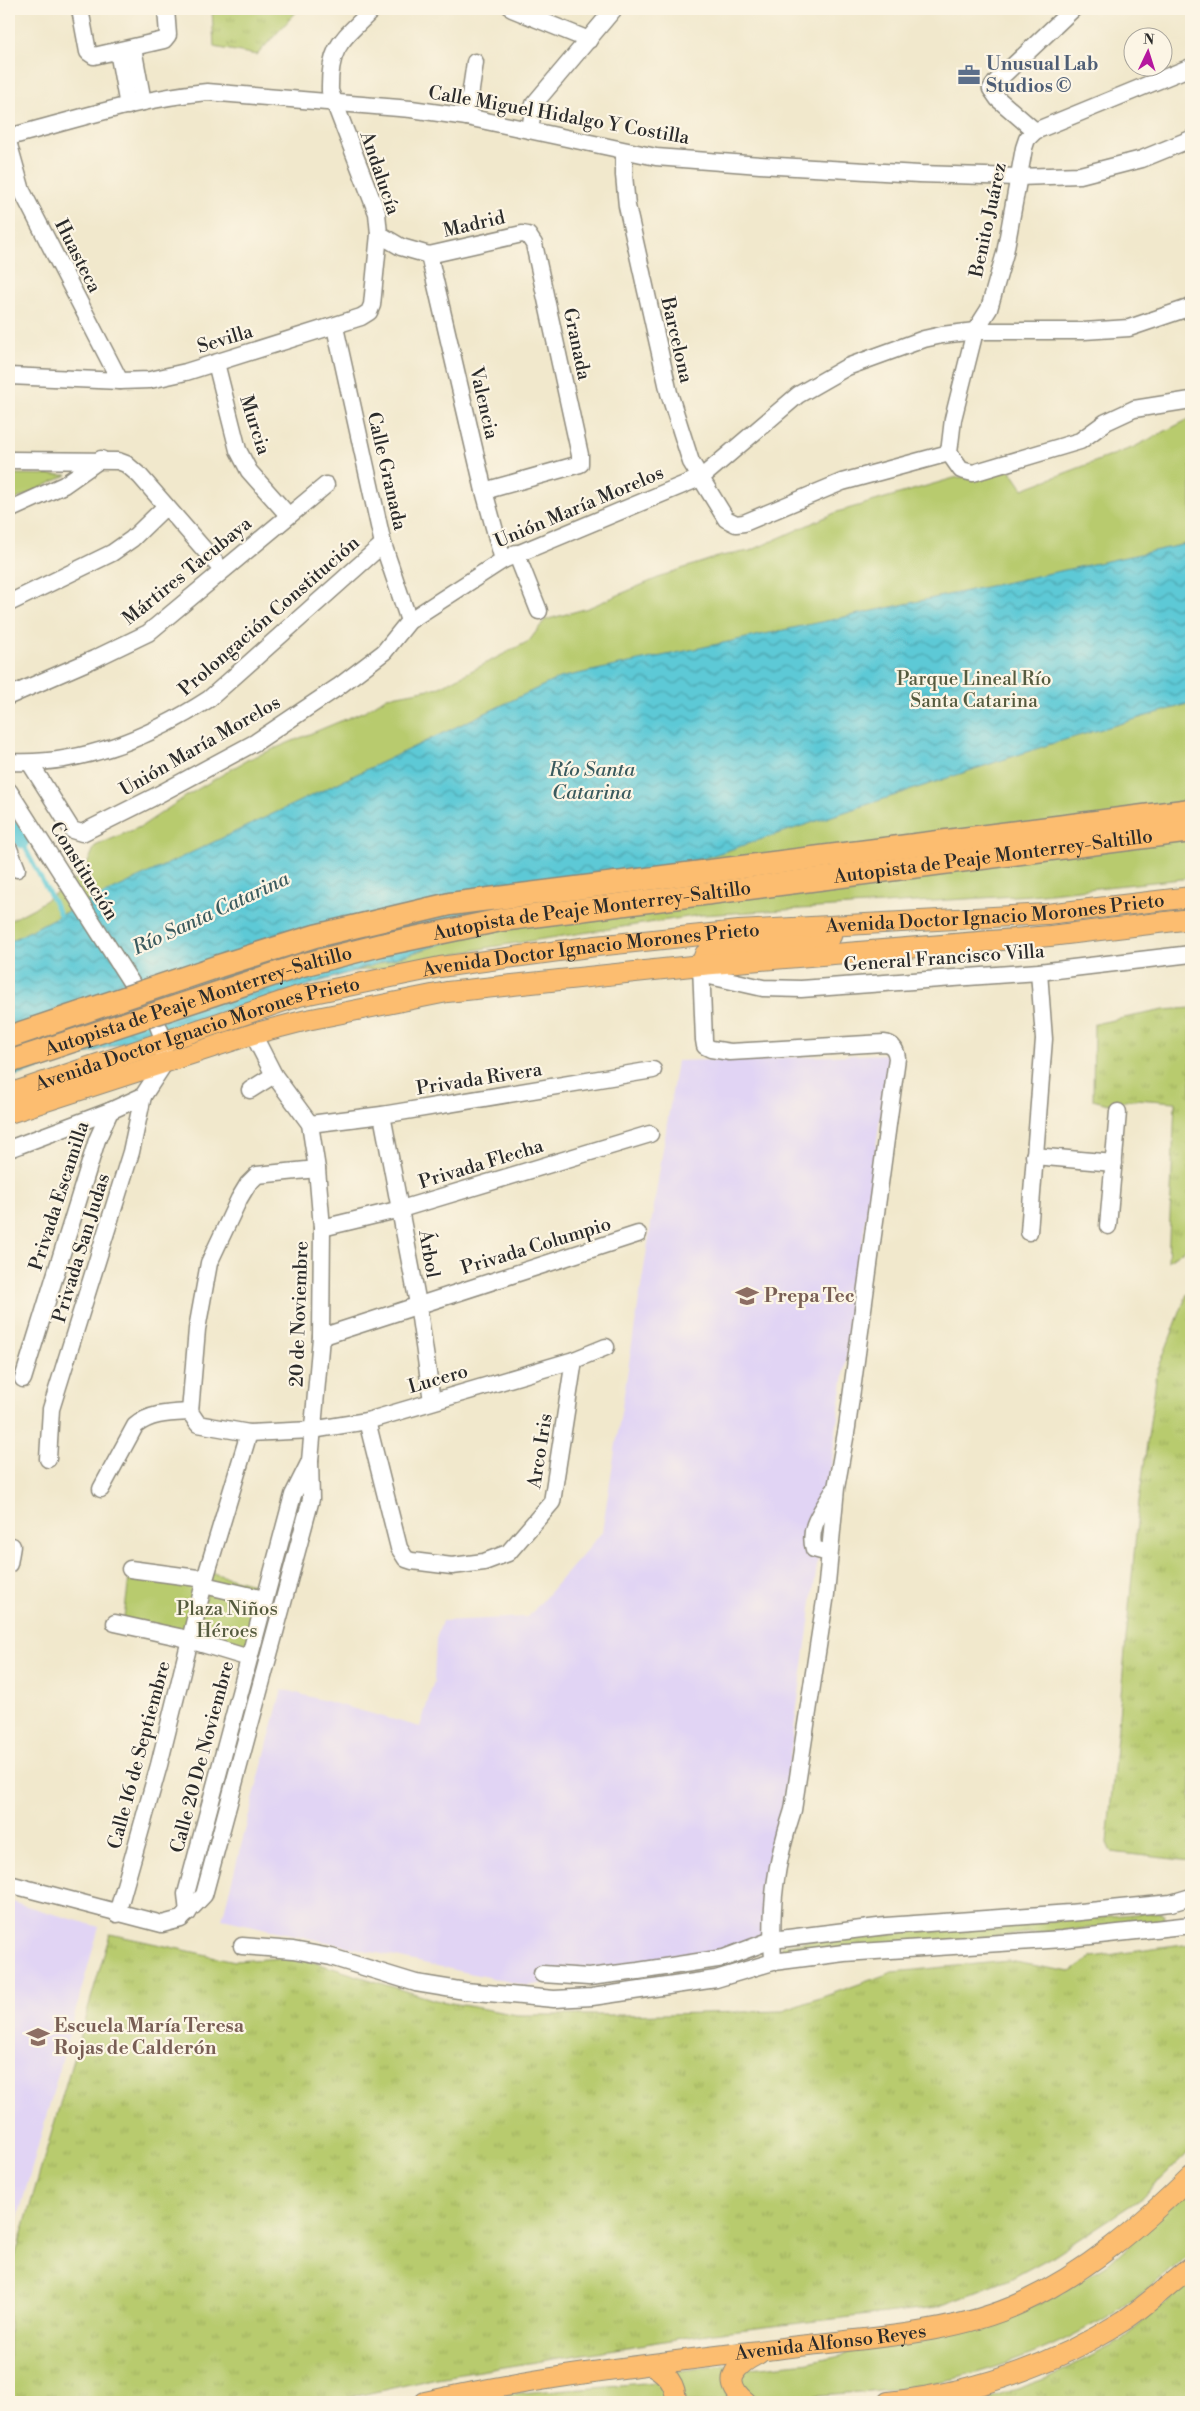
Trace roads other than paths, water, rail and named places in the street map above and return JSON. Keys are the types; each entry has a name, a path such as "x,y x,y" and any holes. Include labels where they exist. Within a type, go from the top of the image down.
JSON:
{"highway":[{"name":"Autopista de Peaje Monterrey-Saltillo","path":"9,1037 315,936 450,904 1191,810"},
{"name":"Autopista de Peaje Monterrey-Saltillo","path":"9,1062 302,965 381,945 501,920 1191,831"}],"main road":[{"name":"Avenida Doctor Ignacio Morones Prieto","path":"9,1094 161,1032 300,996 440,967 596,946 739,931 1047,914 1191,897"},
{"name":"Avenida Doctor Ignacio Morones Prieto","path":"9,1113 253,1034 307,1020 447,992 1050,936 1191,919"},
{"path":"701,969 705,954 711,950 813,940 834,936 855,924"},
{"name":"Avenida Alfonso Reyes","path":"425,2402 545,2380 766,2350 888,2336 964,2322 1019,2304 1084,2269 1147,2219 1191,2176"},
{"path":"888,2402 918,2399 987,2384 1036,2366 1080,2346 1124,2320 1191,2266"},
{"path":"746,2402 737,2395 733,2387 736,2370 740,2364 766,2350"},
{"path":"652,2365 669,2378 674,2386 676,2402"}],"street":[{"path":"80,9 89,55 94,56 125,50 167,38 166,9"},
{"name":"Andalucía","path":"373,9 336,47 330,76 330,91 333,103 377,213 379,234 402,246 429,255"},
{"path":"512,9 589,40"},
{"path":"530,130 534,104 614,9"},
{"path":"1074,9 996,82 991,89 998,99 1035,131 1191,67"},
{"path":"125,50 136,104"},
{"path":"467,117 474,62"},
{"name":"Calle Miguel Hidalgo Y Costilla","path":"9,137 178,94 207,92 467,117 656,157 760,165 1018,177 1080,175 1142,159 1191,139"},
{"name":"Benito Juárez","path":"949,453 953,419 975,331 989,309 1005,253 1024,148 1028,139 1035,131"},
{"name":"Huasteca","path":"9,145 22,191 120,381"},
{"name":"Barcelona","path":"624,151 627,206 668,393 691,462 702,477 723,515 732,523 744,523 842,482 949,453"},
{"name":"Sevilla","path":"9,376 120,381 150,380 216,363 335,327 369,312 373,297 379,234"},
{"name":"Madrid","path":"429,255 522,234 528,235"},
{"name":"Granada","path":"484,491 580,464 578,445 534,244 528,235"},
{"name":"Valencia","path":"429,255 484,491 509,556 539,611"},
{"name":"Unión María Morelos","path":"30,763 72,830 82,833 256,742 338,687 384,652 409,621 509,556 702,477 798,395 847,367 924,338 975,331 1076,331 1129,328 1191,307"},
{"name":"Calle Granada","path":"335,327 383,544 409,621"},
{"name":"Murcia","path":"216,363 242,457 250,471 288,515"},
{"path":"949,453 959,468 969,473 1038,455 1080,441 1106,422 1134,409 1191,400"},
{"path":"9,510 64,484 101,459"},
{"path":"9,460 101,459 126,464 140,476 222,570"},
{"name":"Mártires Tacubaya","path":"9,696 94,660 148,633 326,485"},
{"path":"9,604 112,553 132,539 166,506"},
{"name":"Prolongación Constitución","path":"9,762 30,763 80,758 128,742 177,720 223,688 383,544"},
{"name":"Constitución","path":"9,791 161,1032"},
{"path":"9,849 17,869"},
{"name":"General Francisco Villa","path":"701,969 763,988 801,989 1038,972 1191,954"},
{"path":"701,969 704,1040 705,1046 711,1050 730,1052 884,1043 891,1046 897,1055 896,1079 849,1418 836,1488 828,1556 826,1594 793,1810 783,1838 774,1888 773,1962"},
{"path":"1029,1232 1044,1039 1038,972"},
{"path":"9,1149 110,1112 143,1096 164,1064 161,1032"},
{"name":"20 de Noviembre","path":"253,1034 274,1075 310,1124 317,1169 322,1228 321,1337 310,1461"},
{"name":"Privada Rivera","path":"310,1124 382,1115 654,1070"},
{"path":"250,1090 274,1075"},
{"name":"Privada San Judas","path":"48,1459 51,1409 131,1152 143,1096"},
{"name":"Privada Escamilla","path":"23,1379 97,1140 110,1112"},
{"path":"1108,1226 1118,1112"},
{"name":"Árbol","path":"382,1115 418,1304 432,1401"},
{"name":"Privada Flecha","path":"322,1228 401,1210 650,1134"},
{"path":"1034,1156 1114,1163"},
{"path":"194,1418 197,1329 209,1263 239,1199 248,1184 257,1175 317,1169"},
{"name":"Privada Columpio","path":"321,1337 638,1234"},
{"name":"Lucero","path":"101,1489 135,1426 142,1420 153,1416 194,1418 250,1432 312,1430 367,1421 574,1360 606,1348"},
{"name":"Arco Iris","path":"367,1421 399,1548 403,1556 412,1561 452,1566 484,1562 508,1553 552,1502 574,1360"},
{"name":"Calle 16 de Septiembre","path":"117,1914 205,1582 250,1432"},
{"name":"Calle 20 De Noviembre","path":"188,1913 186,1894 264,1599 293,1495 310,1461"},
{"name":"Calle 20 De Noviembre","path":"188,1913 204,1895 308,1509 310,1499 310,1461"},
{"path":"9,1564 12,1546"},
{"path":"130,1569 205,1582 264,1599"},
{"path":"115,1623 190,1640 249,1658"},
{"path":"9,1884 117,1914 162,1924 182,1919 188,1913"},
{"path":"542,1974 589,1977 724,1958 772,1940 886,1926 1070,1913 1171,1902 1191,1897"},
{"path":"242,1946 293,1950 331,1957 416,1983 466,1991 554,2000 592,1997 716,1979 773,1962 844,1953 1063,1939 1191,1925"},
{"path":"589,1977 592,1997"}],"water":[{"name":"Río Santa Catarina","path":"1191,543 1191,703 1054,743 480,932 9,1078 9,942 60,915 559,678"}],"waterway":[{"path":"14,829 22,841"},
{"path":"22,841 60,915"}],"place":[{"name":"Unusual Lab Studios ©","path":"969,75"},
{"name":"Prepa Tec","path":"747,1296"},
{"name":"Escuela María Teresa Rojas de Calderón","path":"38,2037"}],"park label":[{"name":"Parque Lineal Río Santa Catarina","path":"974,690"},
{"name":"Plaza Niños Héroes","path":"227,1620"}]}
